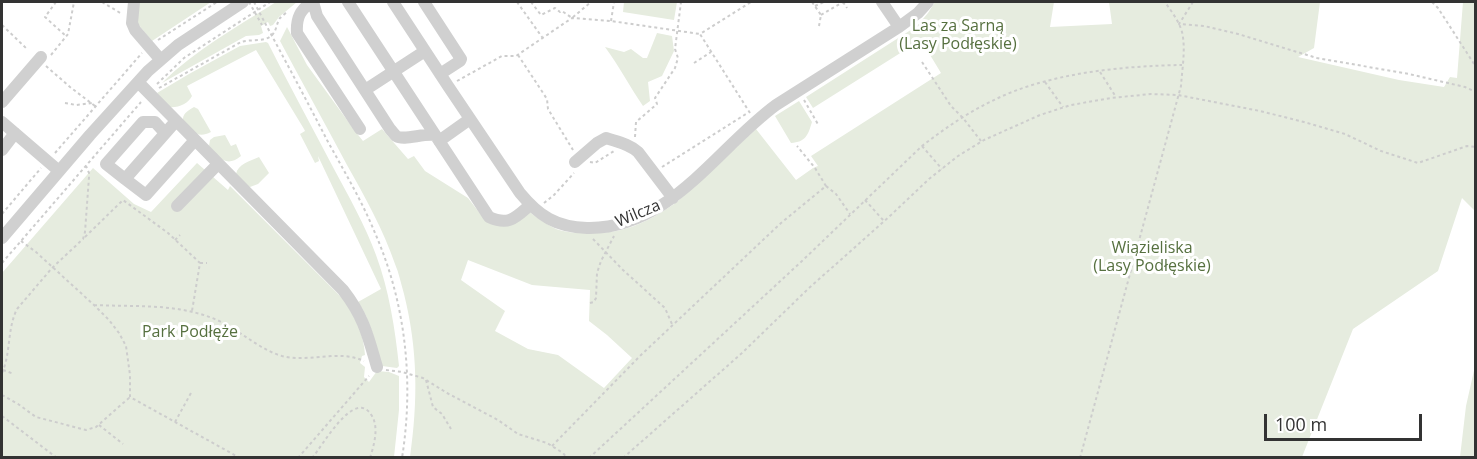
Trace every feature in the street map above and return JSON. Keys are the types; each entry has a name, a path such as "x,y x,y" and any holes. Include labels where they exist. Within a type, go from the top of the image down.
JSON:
{"street":[{"path":"134,2 132,23 135,30 160,60"},
{"path":"2,238 138,82 160,60 178,45 243,2"},
{"path":"360,129 297,33 296,23 300,13 313,2 317,16 390,129 397,136 405,139 427,134 437,138"},
{"path":"348,2 489,218 499,222 510,221 535,206"},
{"name":"Wilcza","path":"393,2 520,193 560,224 594,228 631,221 679,194 776,105 899,27 918,13 928,2"},
{"path":"424,2 461,58 460,62 440,74"},
{"path":"882,2 899,27"},
{"path":"365,90 425,51"},
{"path":"2,102 45,58"},
{"path":"138,82 149,94 170,128"},
{"path":"437,138 470,119"},
{"path":"2,122 59,171"},
{"path":"192,144 146,195 106,164 143,122 155,122 170,128 192,144 218,164 343,290 362,320 381,369"},
{"path":"125,179 170,128"},
{"path":"2,150 15,133"},
{"path":"580,161 597,143 606,138 632,147 639,152 673,198"},
{"path":"177,206 218,164"}],"path":[{"path":"56,2 45,17 66,36"},
{"path":"72,2 68,34 45,58 70,87 96,106"},
{"path":"102,2 126,18"},
{"path":"2,214 148,47 217,2"},
{"path":"251,2 272,36 361,202 388,268 398,303 407,374 407,411 402,458"},
{"path":"2,263 162,79 184,58 270,2"},
{"path":"517,2 542,37"},
{"path":"531,2 541,15 555,8 572,18 611,21 700,34 751,2"},
{"path":"448,86 502,56 516,56 572,18 591,2"},
{"path":"611,21 614,2"},
{"path":"635,140 636,122 657,104 655,98 675,68 678,58 675,49 681,2"},
{"path":"812,2 821,15 819,26"},
{"path":"816,6 824,2"},
{"path":"821,15 843,2 847,8"},
{"path":"1080,458 1181,87 1184,49 1182,32 1165,2"},
{"path":"1179,24 1194,2"},
{"path":"1432,2 1476,67"},
{"path":"149,94 241,42 272,36 280,17 292,8"},
{"path":"1179,24 1204,26 1317,58 1409,74 1465,87 1476,92"},
{"path":"2,25 27,49"},
{"path":"700,34 752,115"},
{"path":"694,63 711,52"},
{"path":"518,54 548,99 548,109 580,161 595,163 620,147"},
{"path":"922,62 951,106 982,142"},
{"path":"590,458 771,291 922,146 941,131 993,100 1030,86 1071,75 1144,66 1182,65"},
{"path":"1100,72 1116,97"},
{"path":"1045,82 1063,108"},
{"path":"798,92 819,126"},
{"path":"623,458 742,353 808,289 929,179 982,142 1040,115 1116,97 1151,94 1179,95 1304,122 1345,134 1381,151 1418,163 1467,146 1476,147"},
{"path":"65,103 92,104"},
{"path":"661,182 664,181 657,170 749,112"},
{"path":"797,146 850,214"},
{"path":"922,146 942,169"},
{"path":"535,206 554,195 576,170 580,161"},
{"path":"83,239 89,177 86,166"},
{"path":"552,446 641,355 781,223 826,186"},
{"path":"14,374 2,371 7,360 13,317 17,309 52,268 123,200 175,240 200,263"},
{"path":"865,200 884,221"},
{"path":"590,303 596,298 597,273 615,234 616,225"},
{"path":"580,227 665,308 673,325"},
{"path":"175,240 180,235"},
{"path":"21,241 36,252 109,320 126,346 130,397"},
{"path":"200,263 207,262"},
{"path":"192,311 200,263"},
{"path":"94,305 149,306 192,311 217,320 261,347 281,356 298,359 350,356 381,369 402,372 426,380 498,420 518,434 547,443 567,458"},
{"path":"298,458 381,369"},
{"path":"426,380 433,407 442,414 451,429"},
{"path":"175,422 191,393"},
{"path":"2,395 36,417 86,429 99,425 130,397"},
{"path":"130,397 240,458"},
{"path":"312,458 336,425 350,411 358,408 370,412 374,420 375,437 369,458"},
{"path":"2,416 57,458"},
{"path":"99,425 123,444"}],"green space":[{"path":"138,2 211,2 152,41 138,24"},
{"path":"276,2 297,2 273,25 270,26 268,22 261,26 263,33 246,36 162,83 202,49"},
{"path":"624,2 677,2 674,20 623,12"},
{"name":"Wiązieliska (Lasy Podłęskie)","path":"935,2 1054,2 1050,27 1112,24 1109,2 1320,2 1314,48 1298,57 1399,80 1444,87 1450,77 1457,78 1463,2 1475,2 1475,211 1462,198 1438,271 1353,329 1302,457 410,457 415,396 414,355 409,315 399,275 373,213 280,41 287,27 307,65 363,141 382,129 408,159 414,156 425,171 468,198 485,220 528,211 556,229 577,233 602,233 636,225 677,202 756,129 796,180 818,166 811,156 941,73 921,40 813,108 806,97 917,26","holes":["468,260 532,285 590,290 589,321 632,358 604,388 558,355 528,349 495,331 505,311 461,280"]},
{"path":"657,33 672,36 674,51 662,76 648,82 650,101 643,106 605,47 624,52 631,49 643,58 647,58"},
{"path":"266,42 372,244 381,268 391,309 399,366 397,368 382,366 369,324 358,302 381,289 318,156 319,161 315,163 300,134 305,131 304,129 256,50 187,86 192,96 182,105 169,107 157,93 240,46"},
{"path":"799,101 812,122 806,137 791,143 775,116"},
{"path":"194,107 198,109 211,132 199,134 183,122 183,117"},
{"path":"225,135 231,146 236,144 241,156 236,160 223,160 209,146 210,140 214,137"},
{"path":"259,157 269,173 258,184 250,187 236,174 242,165"},
{"name":"Park Podłęże","path":"197,163 228,190 230,186 344,300 363,340 365,355 362,356 360,363 365,367 364,377 369,382 377,371 399,376 399,410 394,457 2,458 2,273 93,168 134,204 151,212"},
{"path":"1475,366 1475,457 1460,457 1466,406"}],"park label":[{"name":"Las za Sarną (Lasy Podłęskie)","path":"958,35"}]}
